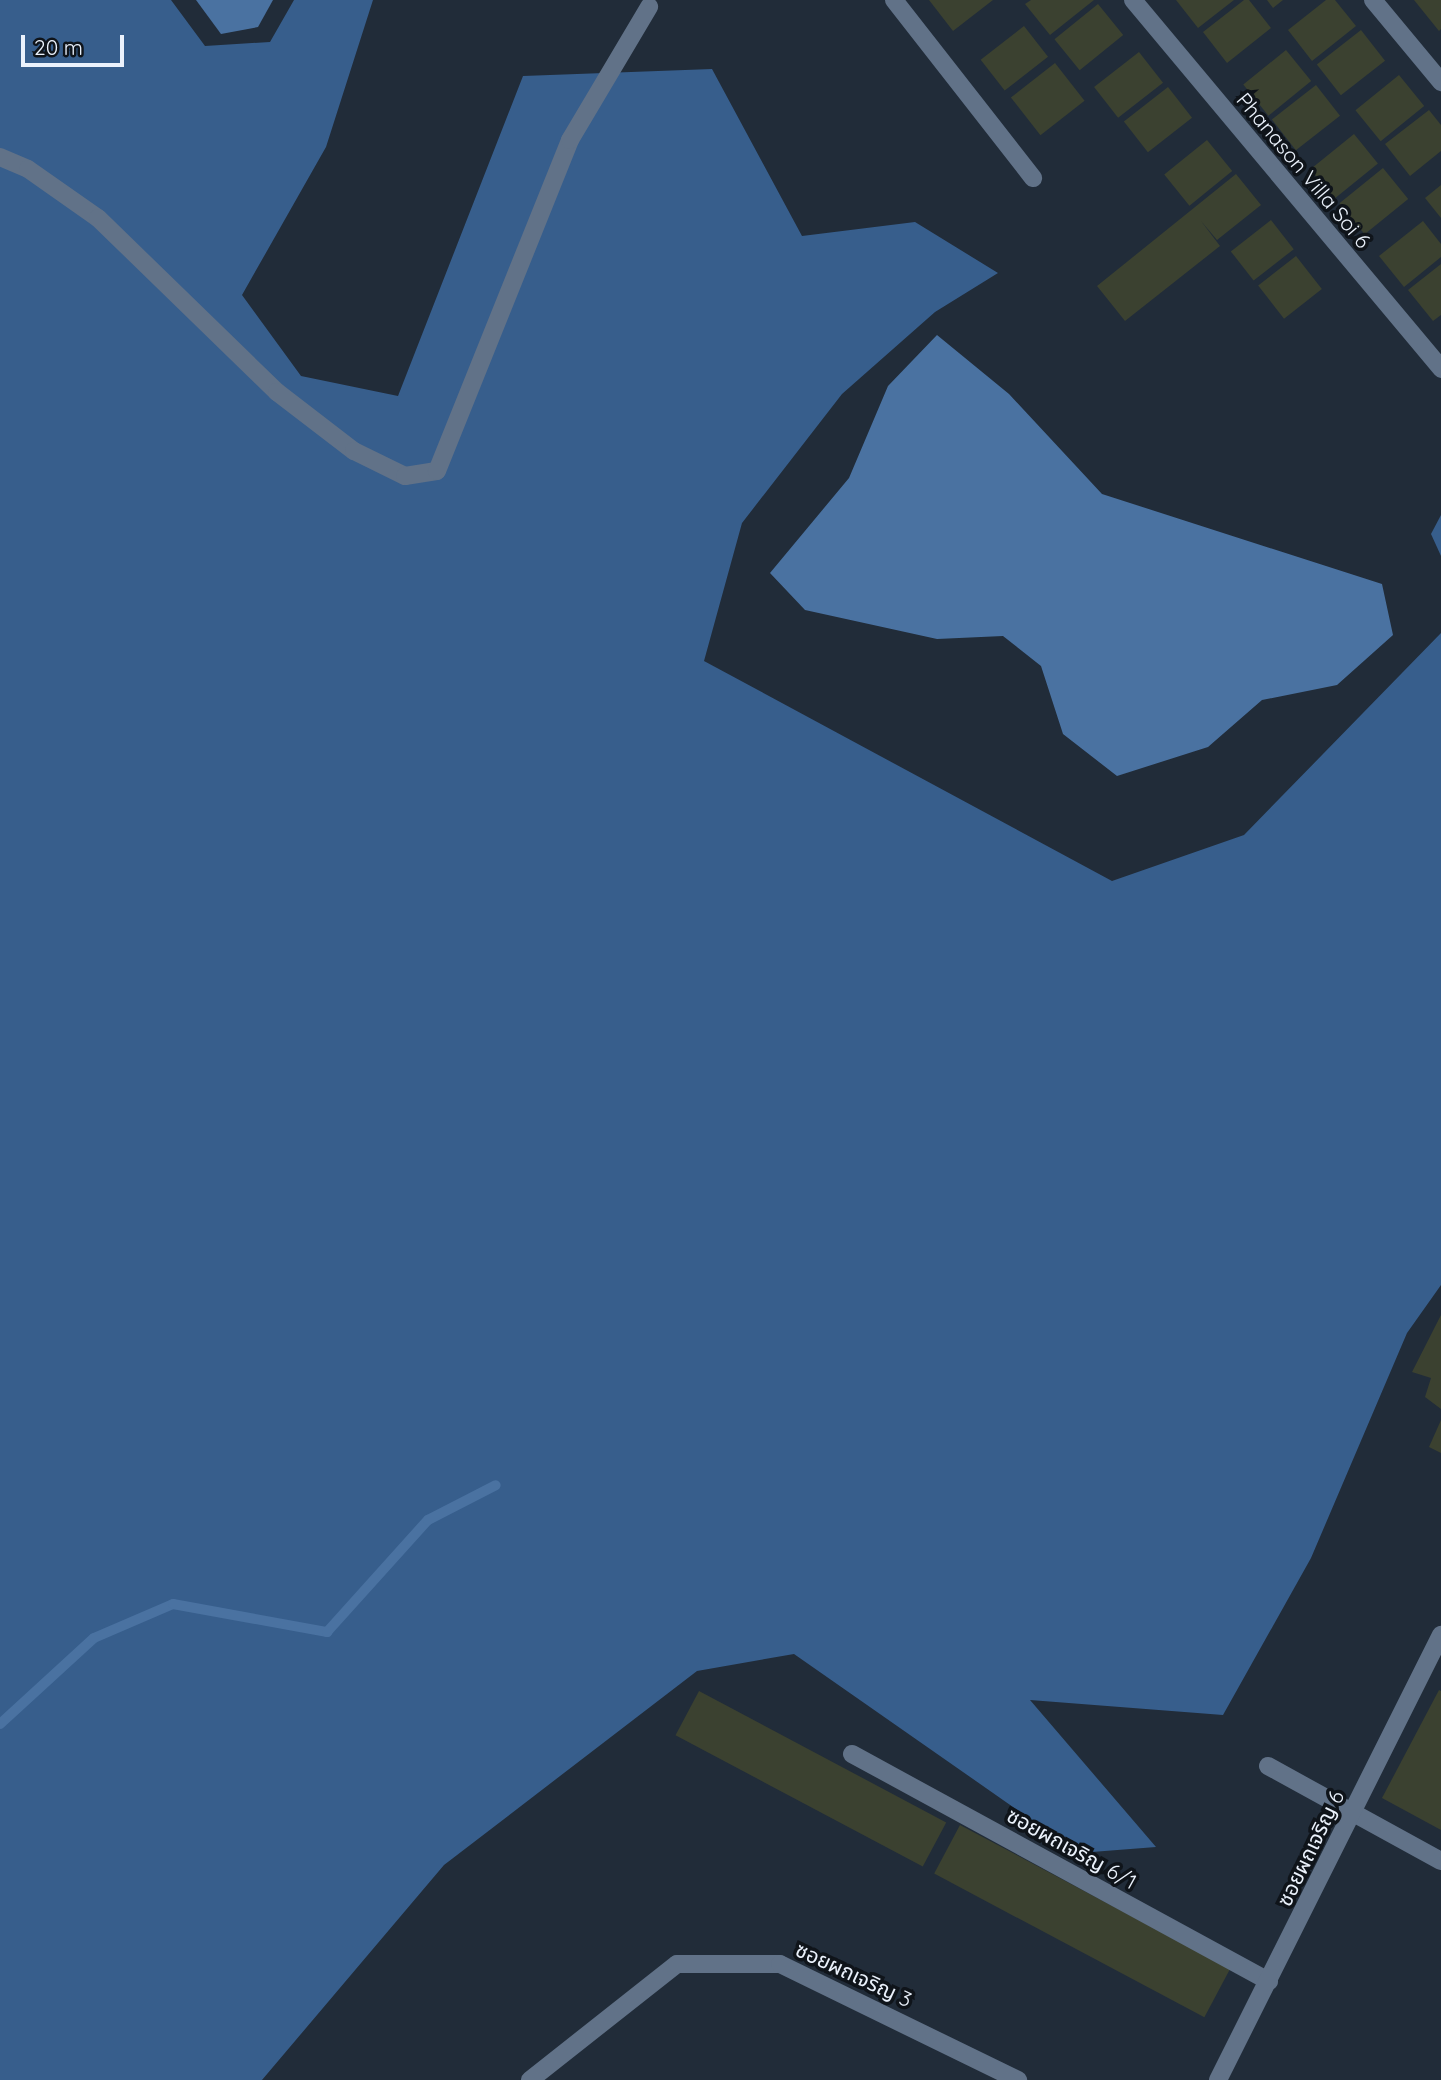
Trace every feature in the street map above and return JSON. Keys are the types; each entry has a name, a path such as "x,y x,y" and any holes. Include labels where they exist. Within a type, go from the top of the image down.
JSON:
{"street":[{"path":"894,0 1033,178"},
{"name":"Phanason Villa Soi 6","path":"1133,0 1441,369"},
{"path":"1373,0 1441,82"},
{"path":"0,157 29,169 98,218 276,392 354,451 405,476 437,471 569,140 649,7"},
{"name":"ซอยผถเจริญ 6","path":"1218,2080 1353,1813 1434,1667 1441,1635"},
{"name":"ซอยผถเจริญ 6/1","path":"852,1754 1269,1982"},
{"path":"1268,1766 1441,1861"},
{"name":"ซอยผถเจริญ 3","path":"530,2080 677,1964 780,1964 1018,2080"}],"shaded area":[{"path":"0,0 171,0 205,46 270,42 294,0 373,0 326,147 242,295 301,376 398,396 523,76 712,69 802,236 915,222 998,273 935,312 842,394 742,523 704,661 1112,881 1244,835 1441,633 1441,1285 1407,1333 1311,1558 1223,1715 1030,1700 1156,1847 1079,1853 794,1654 697,1671 444,1865 262,2080 0,2080"},
{"path":"196,0 273,0 258,27 221,34"},
{"path":"937,335 1009,394 1102,494 1382,584 1393,635 1337,685 1262,700 1208,747 1117,776 1063,734 1041,666 1003,636 937,639 805,610 770,573 849,478 888,386"},
{"path":"1441,515 1441,556 1431,534"}],"building":[{"path":"929,0 993,0 953,31"},
{"path":"1031,0 1094,0 1050,35 1025,4"},
{"path":"1176,0 1234,0 1198,28"},
{"path":"1244,0 1249,0 1271,28 1227,63 1203,32"},
{"path":"1267,0 1283,0 1273,8"},
{"path":"1326,0 1335,0 1356,26 1312,61 1288,30"},
{"path":"1414,0 1441,0 1439,31"},
{"path":"1098,4 1123,35 1080,70 1054,39"},
{"path":"1024,26 1048,57 1005,91 981,60"},
{"path":"1361,30 1385,61 1341,95 1317,64"},
{"path":"1286,50 1311,81 1268,116 1243,85"},
{"path":"1139,52 1163,83 1118,118 1094,87"},
{"path":"1055,63 1085,101 1040,135 1011,97"},
{"path":"1399,75 1424,106 1381,141 1355,110"},
{"path":"1316,85 1340,116 1296,150 1272,119"},
{"path":"1168,87 1192,118 1148,152 1124,121"},
{"path":"1429,110 1441,125 1441,151 1410,176 1385,144"},
{"path":"1354,134 1378,164 1334,199 1310,169"},
{"path":"1207,140 1232,171 1189,206 1164,175"},
{"path":"1383,168 1408,199 1365,234 1339,203"},
{"path":"1236,174 1261,205 1217,240 1201,221 1220,246 1125,321 1097,286"},
{"path":"1441,185 1441,218 1425,198"},
{"path":"1271,220 1294,249 1254,281 1231,251"},
{"path":"1423,221 1441,244 1441,257 1404,287 1379,256"},
{"path":"1296,256 1322,289 1284,319 1258,286"},
{"path":"1441,264 1441,315 1433,321 1408,290"},
{"path":"1441,1315 1441,1409 1425,1397 1431,1378 1412,1372"},
{"path":"1441,1420 1441,1453 1429,1447"},
{"path":"1439,1690 1441,1691 1441,1830 1382,1798"},
{"path":"699,1691 946,1822 923,1867 676,1735"},
{"path":"960,1825 1230,1969 1204,2017 934,1874"}],"waterway":[{"path":"0,1724 94,1638 173,1604 327,1632 428,1520 496,1485"}]}
